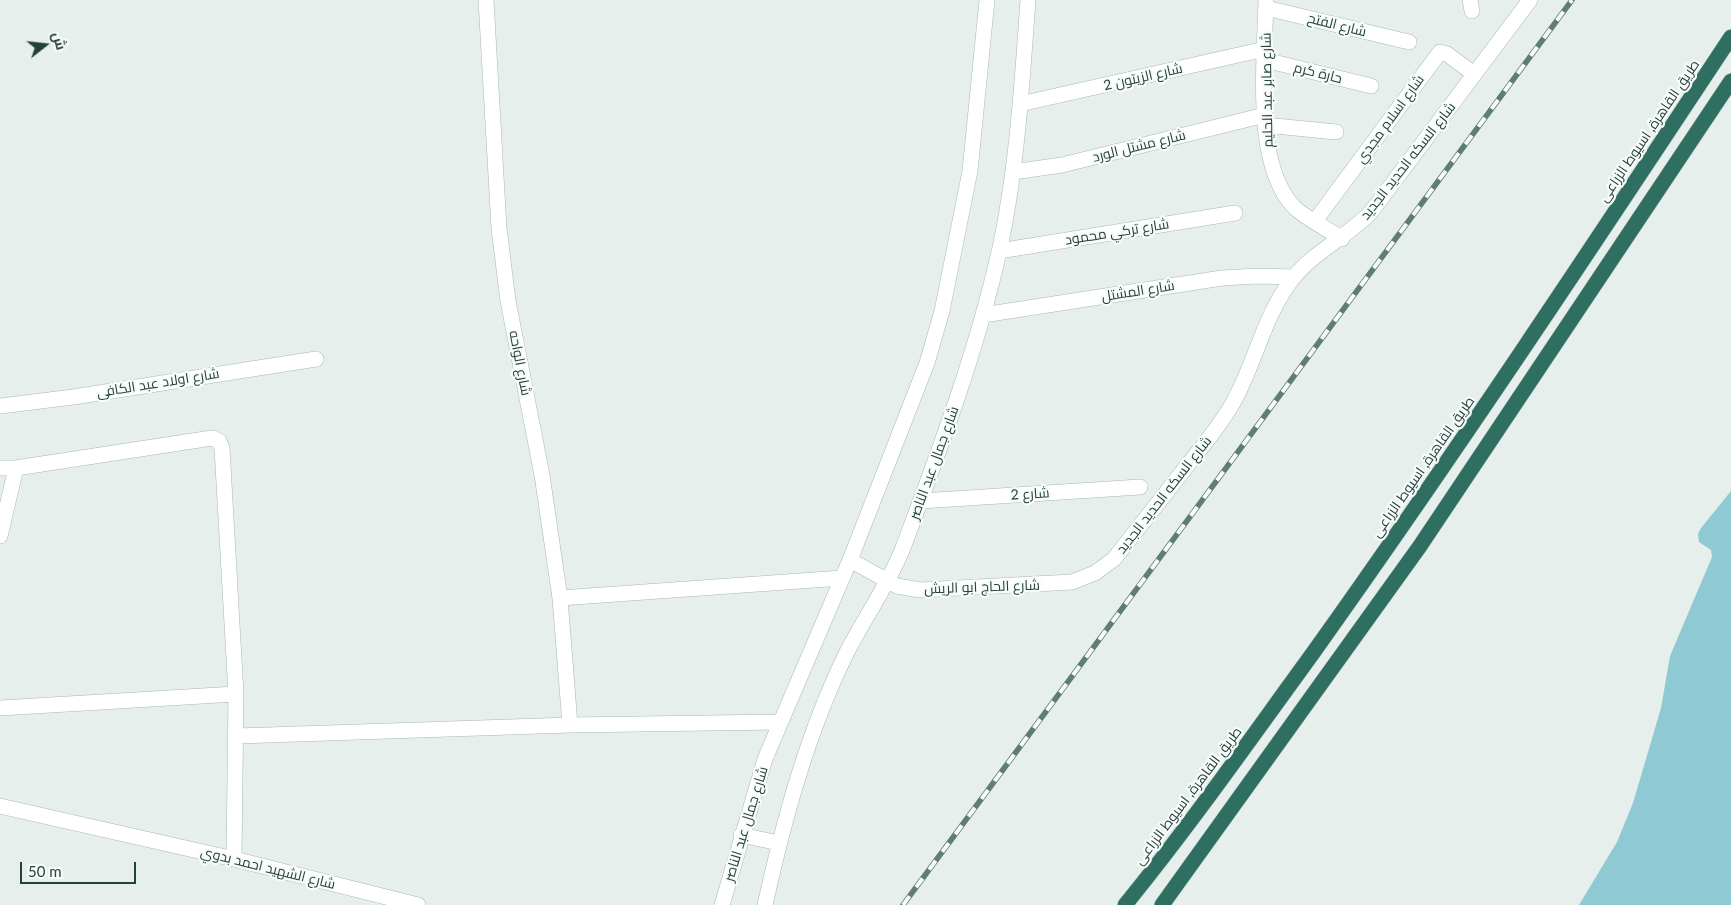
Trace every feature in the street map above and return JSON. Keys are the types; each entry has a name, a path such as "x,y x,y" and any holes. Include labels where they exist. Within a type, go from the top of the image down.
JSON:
{"highway":[{"name":"طريق القاهرة, اسيوط الزراعى","path":"1125,905 1182,835 1357,591 1509,370 1731,37"},
{"path":"1162,905 1420,546 1731,81"}],"street":[{"name":"شارع الواحه","path":"486,0 492,134 502,255 508,301 542,475 560,598 570,725"},
{"name":"شارع جمال عبد الناصر","path":"722,905 741,835 779,722 850,560 927,363 942,311 970,171 988,0"},
{"name":"شارع جمال عبد الناصر","path":"765,905 778,843 820,713 848,652 888,580 903,548 970,366 999,251 1013,172 1028,0"},
{"name":"شارع السكه الحديد الجديد","path":"1114,558 1218,426 1246,378 1265,325 1278,300 1294,277 1324,249 1342,238 1371,212 1530,0"},
{"name":"شارع الفتح","path":"1266,4 1409,42"},
{"name":"شارع صابر عبد الحليم","path":"1266,4 1266,148 1277,179 1294,207 1342,238"},
{"name":"شارع اسلام مجدي","path":"1315,221 1440,52 1447,54 1474,74"},
{"name":"شارع الزيتون 2","path":"1020,104 1265,55"},
{"name":"حارة كرم","path":"1265,55 1371,86"},
{"name":"شارع مشتل الورد","path":"1013,172 1062,165 1265,120 1336,132"},
{"name":"شارع تركي محمود","path":"999,251 1235,212"},
{"name":"شارع المشتل","path":"983,315 1222,278 1257,276 1294,277"},
{"name":"شارع اولاد عبد الكافى","path":"0,406 73,397 316,359"},
{"path":"0,468 16,468 212,438 219,441 222,448 236,694 237,736 234,859"},
{"path":"0,536 2,515 16,468"},
{"name":"شارع 2","path":"921,501 1140,487"},
{"name":"شارع الحاج ابو الريش","path":"850,560 897,586 920,590 1072,582 1095,573 1114,558"},
{"path":"560,598 842,578"},
{"path":"0,708 236,694"},
{"path":"237,736 570,725 779,722"},
{"name":"شارع الشهيد احمد بدوي","path":"0,806 234,859 418,905"},
{"path":"741,835 778,843"}],"water":[{"path":"1731,491 1731,905 1579,905 1617,842 1633,803 1661,708 1670,656 1712,557 1711,550 1699,542 1698,534"}],"railway":[{"path":"903,905 1572,0"}]}
